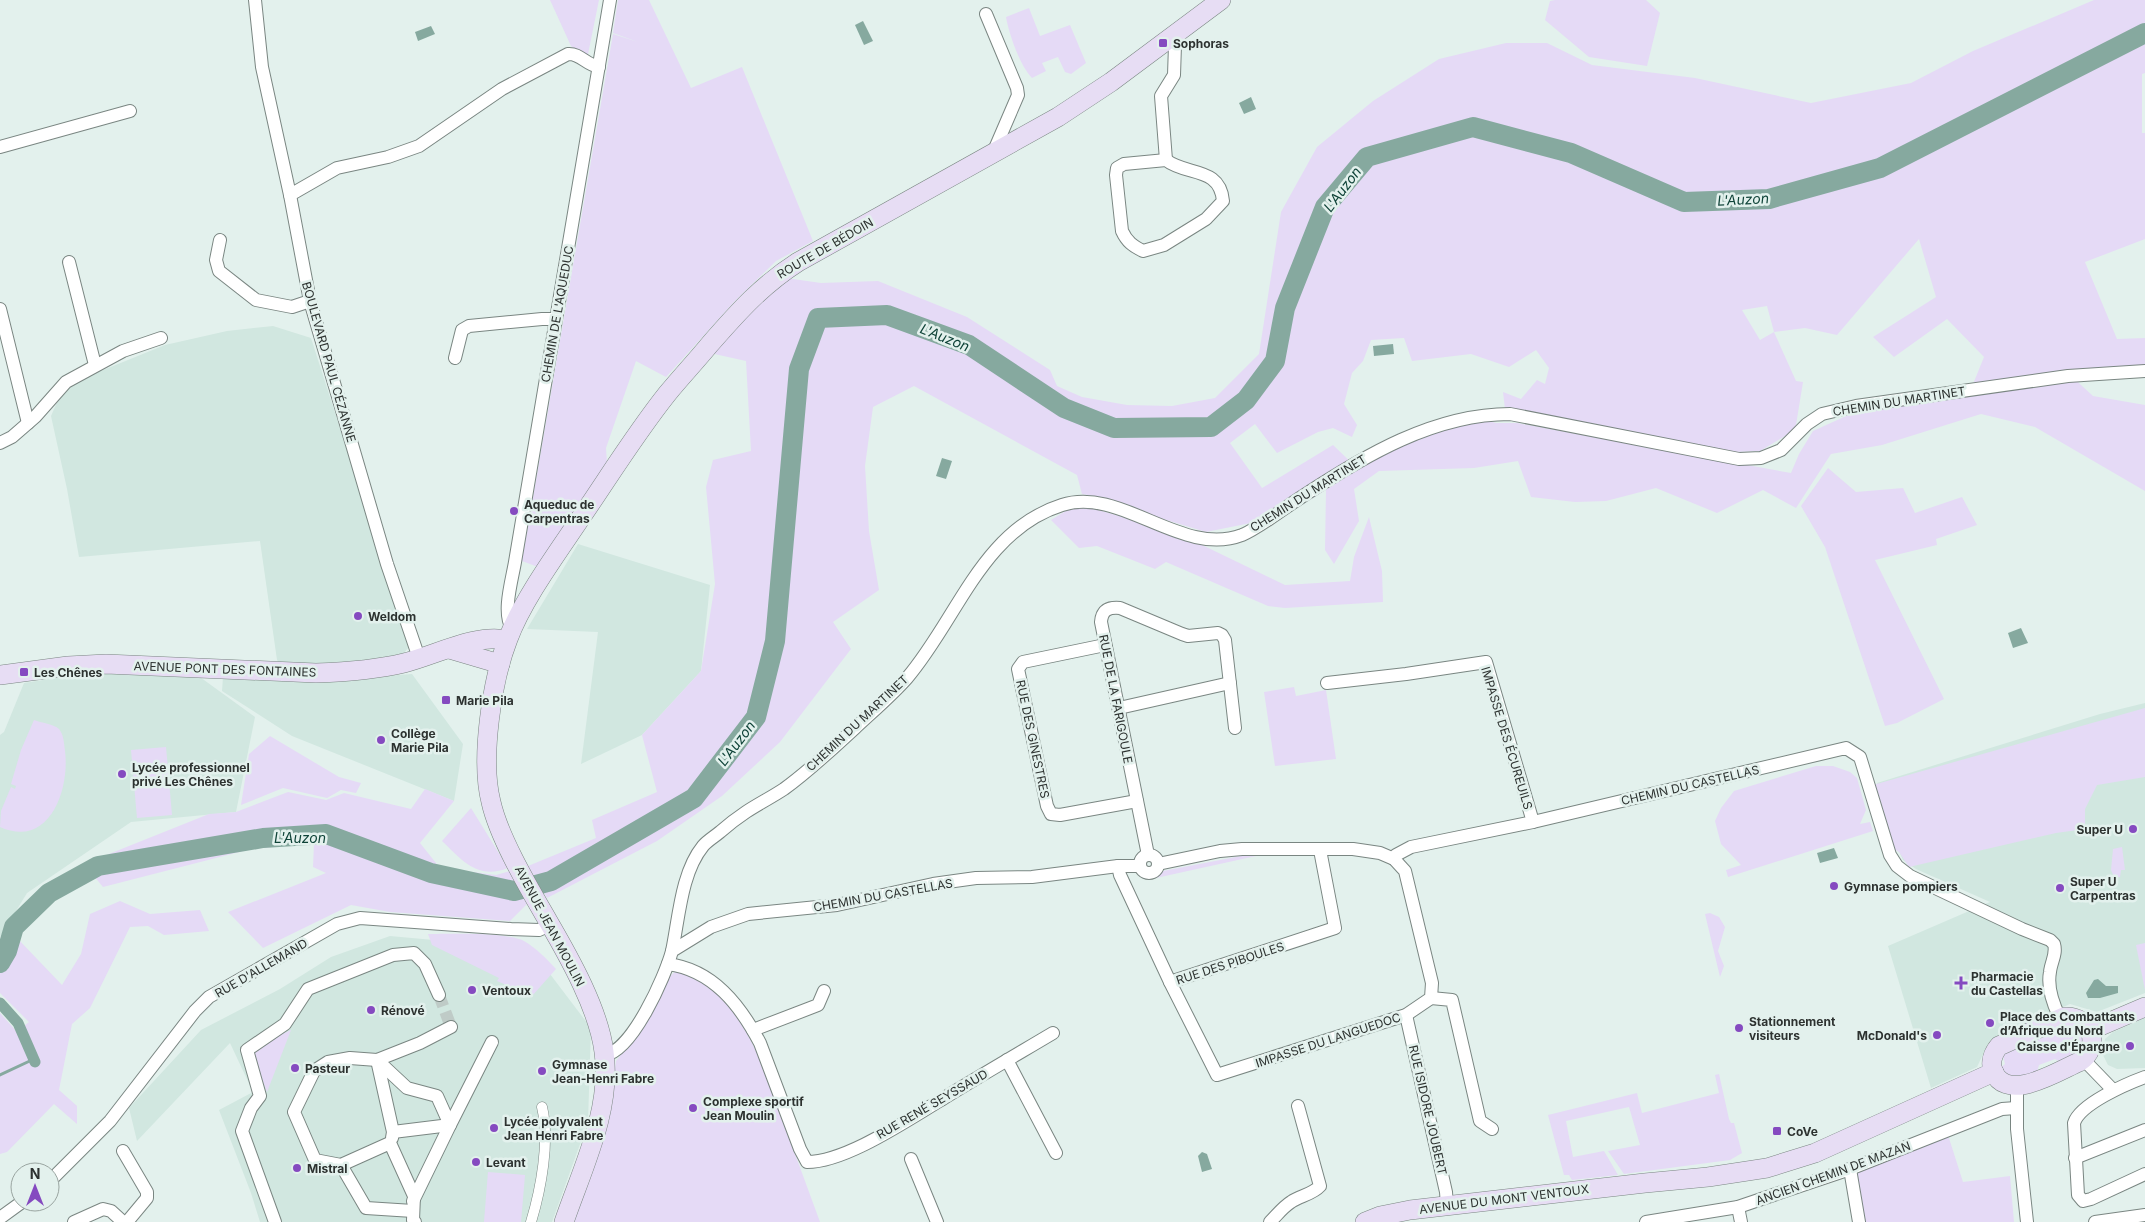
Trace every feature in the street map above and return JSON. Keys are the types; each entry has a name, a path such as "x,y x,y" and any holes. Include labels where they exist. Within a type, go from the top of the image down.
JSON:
{"main road":[{"name":"ROUTE DE BÉDOIN","path":"510,634 561,547 661,402 752,296 776,275 798,262 1058,117 1112,82 1221,0"},
{"name":"AVENUE PONT DES FONTAINES","path":"0,675 68,666 106,664 342,672 380,667 419,658 474,640 510,634"},
{"name":"AVENUE JEAN MOULIN","path":"510,634 500,664 488,744 489,794 496,818 519,867 595,1016 605,1055 600,1112 564,1222"},
{"path":"449,649 500,664"},
{"path":"2091,1030 2145,1007"},
{"path":"2068,1016 2079,1019 2091,1030 2092,1044 2083,1059 2026,1085 2017,1087 2006,1085 1994,1072 1992,1060 1999,1046 2060,1018 2068,1016"},
{"name":"AVENUE DU MONT VENTOUX","path":"1364,1222 1380,1216 1447,1205 1645,1182 1778,1156 1936,1097 1994,1072"}],"street":[{"name":"BOULEVARD PAUL CÉZANNE","path":"255,0 262,67 290,195 310,300 387,564 419,658"},
{"name":"CHEMIN DE L'AQUEDUC","path":"510,634 508,609 610,0"},
{"path":"986,14 1017,88 1018,96 993,153"},
{"path":"1166,160 1124,164 1117,168 1116,175 1122,231 1125,238 1132,245 1143,251 1164,244 1206,219 1222,201 1222,190 1213,179 1184,167 1173,165 1166,160 1161,96 1172,80 1175,45 1171,37"},
{"path":"1155,50 1174,65"},
{"path":"290,195 337,168 388,157 419,146 502,90 568,54 575,54 590,66 599,67"},
{"path":"0,147 130,111"},
{"path":"220,240 216,260 219,271 256,300 292,307 310,300"},
{"path":"70,262 95,365"},
{"path":"0,310 28,423"},
{"path":"456,358 462,330 469,326 556,319"},
{"path":"0,443 12,437 28,423 66,382 123,351 161,338"},
{"name":"CHEMIN DU MARTINET","path":"672,951 686,877 703,846 744,813 784,789 876,709 906,679 932,646 979,570 999,544 1040,514 1062,505 1080,501 1100,503 1184,533 1220,539 1243,534 1352,464 1374,452 1458,420 1491,414 1510,414 1739,459 1761,458 1782,450 1807,424 1822,414 1848,408 2068,376 2145,371"},
{"name":"RUE DE LA FARIGOULE","path":"1144,860 1137,801 1105,645 1101,616 1111,607 1120,608 1188,636 1218,633 1222,635 1225,640 1235,728"},
{"name":"RUE DES GINESTRES","path":"1105,645 1023,662 1018,669 1047,806 1051,814 1060,815 1137,801"},
{"name":"IMPASSE DES ÉCUREUILS","path":"1327,683 1486,662 1533,822"},
{"path":"1119,708 1230,683"},
{"name":"CHEMIN DU CASTELLAS","path":"1394,859 1396,855 1411,847 1533,822 1846,748 1860,757 1890,855 1897,866 1910,876 2022,930 2050,940 2054,944 2055,952 2050,972 2050,984 2054,1005 2060,1018"},
{"path":"1320,850 1353,849 1380,853 1394,859 1405,871 1432,983 1431,998 1452,1000 1480,1121 1492,1129"},
{"name":"CHEMIN DU CASTELLAS","path":"672,951 711,927 748,914 770,910 823,907 932,884 976,878 1032,877 1118,866 1144,860 1144,871 1150,873 1156,870 1158,864 1220,851 1320,850"},
{"name":"RUE DES PIBOULES","path":"1118,866 1120,875 1170,982 1335,928 1320,850"},
{"name":"RUE D'ALLEMAND","path":"60,1171 110,1121 195,1011 209,997 337,924 360,918 511,929 539,930 550,925"},
{"path":"605,1055 616,1052 633,1031 649,1006 672,951"},
{"path":"275,1222 242,1131 251,1108 260,1096 247,1050 285,1024 308,989 393,955 414,953 425,964 439,995"},
{"path":"668,964 684,966 709,979 727,992 753,1030 818,1005 824,991"},
{"name":"IMPASSE DU LANGUEDOC","path":"1170,982 1217,1075 1406,1015 1431,998"},
{"name":"RUE ISIDORE JOUBERT","path":"1406,1015 1446,1192 1447,1205"},
{"path":"450,1125 392,1137 341,1165 315,1160 294,1112 314,1071 328,1062 350,1058 377,1060 420,1043 451,1027"},
{"name":"RUE RENÉ SEYSSAUD","path":"753,1030 800,1149 807,1162 818,1162 836,1157 892,1128 1053,1033"},
{"path":"414,1211 450,1125 492,1042"},
{"path":"2083,1059 2113,1090"},
{"path":"377,1060 407,1088 437,1096 450,1125"},
{"path":"377,1060 392,1137 414,1196 414,1211"},
{"path":"1007,1060 1056,1153"},
{"path":"2145,1077 2113,1090 2076,1115 2074,1123 2078,1195 2084,1201 2145,1174"},
{"path":"2017,1087 2016,1108 2027,1222"},
{"path":"1270,1222 1289,1203 1316,1190 1320,1186 1298,1106"},
{"path":"531,1222 540,1184 546,1124 542,1107"},
{"name":"ANCIEN CHEMIN DE MAZAN","path":"1646,1222 1738,1207 1850,1169 2002,1109 2016,1108"},
{"path":"2076,1158 2145,1130"},
{"path":"74,1222 103,1209 111,1211 125,1222 147,1198 147,1192 123,1151"},
{"path":"911,1159 937,1222"},
{"path":"341,1165 366,1208 414,1211"},
{"path":"1850,1169 1859,1222"},
{"path":"1738,1207 1741,1222"},
{"path":"2095,1222 2145,1215"}],"shaded area":[{"path":"550,0 599,0 587,59 571,46"},
{"path":"618,0 649,0 691,88 742,67 813,241 776,261 735,301 666,377 636,361 606,448 607,463 538,567 522,561 613,34 638,42 613,33"},
{"path":"1646,0 1660,13 1647,66 1589,57 1545,20 1550,1"},
{"path":"2094,0 2145,0 2145,73 2142,74 2142,133 2145,133 2145,239 2085,262 2117,339 2145,338 2145,368 2068,373 2093,396 2145,405 2145,491 2035,427 1981,414 1882,445 1831,454 1796,508 1763,490 1717,513 1656,488 1606,501 1575,502 1531,497 1518,461 1474,468 1379,471 1354,489 1359,521 1334,564 1325,550 1326,490 1281,517 1206,532 1153,516 1105,498 1082,494 1077,475 914,386 873,407 865,466 869,531 879,590 833,622 851,649 780,742 722,796 657,841 547,898 528,866 596,838 592,820 657,792 642,735 701,671 715,584 706,487 713,460 751,451 746,361 710,353 786,278 821,283 878,281 967,317 1050,370 1057,386 1082,397 1127,405 1172,406 1215,398 1259,354 1281,212 1317,147 1373,101 1439,59 1506,43 1547,43 1592,65 1695,78 1811,103 1911,83 1973,51","holes":["1919,239 1936,297 1873,337 1894,357 1947,319 1984,357 1969,394 1855,412 1813,431 1799,454 1791,473 1517,423 1496,423 1478,418 1408,442 1358,469 1333,445 1262,488 1230,443 1255,424 1277,453 1318,432 1333,428 1352,437 1357,425 1344,404 1352,373 1363,361 1371,340 1404,338 1412,361 1471,354 1509,367 1536,350 1549,368 1545,384 1537,380 1521,399 1503,392 1505,409 1734,452 1760,451 1790,433 1796,425 1803,382 1796,381 1774,332 1805,328 1837,335","1767,306 1774,332 1760,340 1742,310"]},
{"path":"1029,8 1040,36 1070,25 1086,63 1071,74 1065,72 1058,57 1042,63 1046,71 1032,78 1023,66 1006,17"},
{"path":"863,21 873,41 864,45 855,25"},
{"path":"431,26 435,34 418,41 415,32"},
{"path":"1251,97 1256,109 1244,114 1239,103"},
{"path":"273,326 311,338 410,646 401,656 339,666 280,664 277,660 260,541 79,557 51,416 62,391 81,379 165,345 227,331"},
{"path":"1393,344 1394,354 1374,356 1373,346"},
{"path":"942,458 952,461 946,479 936,476"},
{"path":"1828,468 1856,492 1903,488 1915,513 1962,497 1977,525 1936,539 1937,545 1875,560 1944,699 1897,723 1885,726 1825,547 1801,506"},
{"path":"1077,504 1123,517 1182,540 1196,542 1285,585 1350,581 1354,557 1369,517 1382,571 1383,602 1285,608 1268,606 1166,562 1155,569 1097,546 1079,548 1051,520"},
{"path":"578,544 710,585 701,671 642,735 581,764 598,632 527,629"},
{"path":"2021,628 2028,643 2013,648 2008,633"},
{"name":"Lycée professionnel privé Les Chênes","path":"193,672 255,717 236,812 131,822 27,893 0,937 0,735 4,732 24,683 81,674"},
{"name":"Collège Marie Pila","path":"412,674 463,744 454,801 292,736 222,691 223,677 343,679"},
{"path":"1294,687 1296,696 1326,690 1336,759 1275,766 1264,692"},
{"path":"2145,703 2145,993 2097,1012 2070,1004 1997,1037 1985,1050 1977,1067 1931,1088 1888,946 1990,902 1916,869 1903,860 1895,842 1877,783 2100,714"},
{"path":"2145,708 2145,777 2097,785 2085,809 2085,829 2056,833 1909,867 1899,852 1892,848 1873,785"},
{"path":"34,720 57,727 62,734 66,766 64,782 60,798 53,812 43,823 32,830 17,832 0,827 1,811 11,787 15,789 16,786 11,784 21,750"},
{"path":"270,736 339,777 361,783 356,793 341,790 327,798 283,788 241,805 249,754"},
{"path":"166,747 172,815 137,818 131,750"},
{"path":"1816,766 1833,766 1850,772 1857,778 1866,810 1860,824 1870,822 1873,831 1728,877 1726,870 1741,865 1721,844 1715,821 1721,808 1734,791"},
{"path":"425,789 454,801 420,843 440,868 496,875 510,871 527,904 510,921 390,912 351,905 263,948 228,912 326,873 313,867 314,843 251,849 103,887 84,864 209,814 236,812 288,792 326,800 344,793 411,809"},
{"path":"471,808 508,868 487,872 479,870 463,861 442,841"},
{"path":"2122,847 2125,870 2121,870 2120,877 2114,877 2111,870 2113,849"},
{"path":"1834,848 1838,858 1820,863 1817,853"},
{"path":"1241,856 1256,856 1156,878 1163,871"},
{"path":"120,901 150,914 200,910 209,931 164,935 148,926 130,927 90,1008 72,1024 59,1090 77,1106 77,1124 54,1104 7,1152 0,1154 0,1013 17,1032 29,1022 0,993 0,967 3,965 16,937 62,985 81,954 90,914"},
{"path":"1710,913 1719,917 1725,927 1718,951 1724,966 1720,977 1705,914"},
{"path":"428,934 478,934 516,938 533,947 556,969 532,996 497,981 499,978 432,945"},
{"path":"390,936 531,949 591,1028 588,1122 552,1222 260,1222 251,1193 219,1110 253,1092 230,1043 137,1141 129,1108 201,1030 280,989 331,957"},
{"path":"2145,943 2145,990 2136,945"},
{"name":"Complexe sportif Jean Moulin","path":"676,971 684,971 718,992 743,1025 761,1061 820,1222 571,1222 612,1093 616,1061 635,1036 667,979"},
{"path":"2098,979 2106,986 2118,986 2118,993 2100,998 2088,998 2086,993 2094,980"},
{"path":"2145,1016 2145,1068 2117,1069 2108,1065 2102,1053 2105,1039 2113,1032"},
{"path":"2064,1025 2077,1027 2085,1037 2080,1052 2060,1062 2055,1059 2039,1065 2037,1072 2021,1079 2010,1078 2001,1067 2005,1064 2003,1056 2007,1051"},
{"path":"291,1030 267,1092 253,1056 255,1047"},
{"path":"1719,1074 1729,1119 1731,1123 1734,1123 1742,1153 1730,1160 1624,1174 1608,1151 1640,1145 1629,1107 1566,1121 1573,1157 1604,1151 1618,1175 1572,1180 1569,1175 1564,1175 1548,1115 1637,1093 1642,1113 1719,1093 1715,1075"},
{"path":"1948,1135 1963,1182 2010,1176 2014,1222 1865,1222 1856,1171"},
{"path":"1202,1152 1207,1154 1212,1169 1202,1172 1198,1156"},
{"path":"488,1172 525,1175 521,1222 484,1222"}],"waterway":[{"name":"L'Auzon","path":"0,963 7,951 14,927 49,893 98,866 263,838 326,834 431,873 514,891 551,881 694,798 756,717 775,641 799,369 818,318 887,315 969,345 1064,408 1114,428 1211,427 1246,400 1275,361 1285,308 1325,207 1367,157 1473,127 1571,153 1684,202 1769,199 1880,168 2145,33"},
{"path":"0,1003 18,1023 35,1062"},
{"path":"0,1075 34,1059"}],"tunnel":[{"path":"439,995 451,1027"}],"place":[{"name":"Sophoras","path":"1163,43"},
{"name":"Aqueduc de Carpentras","path":"514,511"},
{"name":"Weldom","path":"358,616"},
{"name":"Les Chênes","path":"24,672"},
{"name":"Marie Pila","path":"446,700"},
{"name":"Collège Marie Pila","path":"381,740"},
{"name":"Lycée professionnel privé Les Chênes","path":"122,774"},
{"name":"Super U","path":"2133,829"},
{"name":"Gymnase pompiers","path":"1834,886"},
{"name":"Super U Carpentras","path":"2060,888"},
{"name":"Pharmacie du Castellas","path":"1961,983"},
{"name":"Ventoux","path":"472,990"},
{"name":"Rénové","path":"371,1010"},
{"name":"Place des Combattants d’Afrique du Nord","path":"1990,1023"},
{"name":"Stationnement visiteurs","path":"1739,1028"},
{"name":"McDonald's","path":"1937,1035"},
{"name":"Caisse d'Épargne","path":"2130,1046"},
{"name":"Pasteur","path":"295,1068"},
{"name":"Gymnase Jean-Henri Fabre","path":"542,1071"},
{"name":"Complexe sportif Jean Moulin","path":"693,1108"},
{"name":"Lycée polyvalent Jean Henri Fabre","path":"494,1128"},
{"name":"CoVe","path":"1777,1131"},
{"name":"Levant","path":"476,1162"},
{"name":"Mistral","path":"297,1168"}]}
